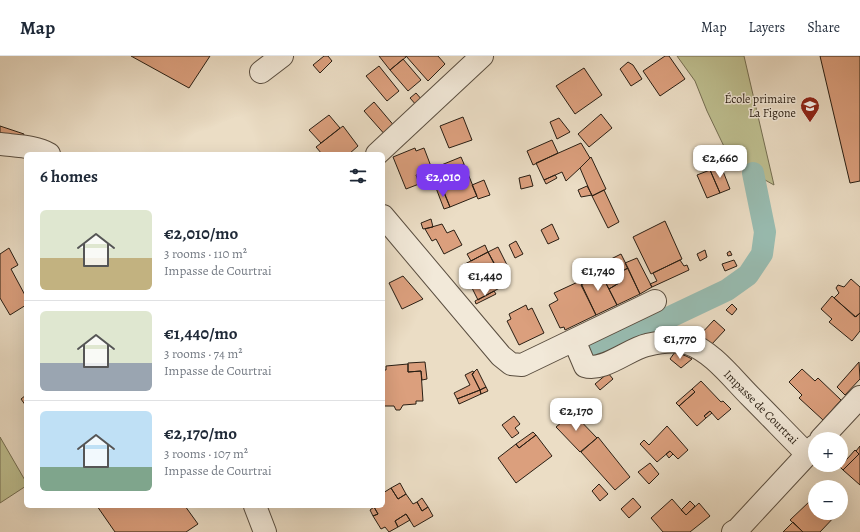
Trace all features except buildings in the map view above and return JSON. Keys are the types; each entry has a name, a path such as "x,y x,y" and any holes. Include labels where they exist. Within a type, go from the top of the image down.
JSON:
{"street":[{"path":"261,72 282,56"},
{"path":"379,152 482,56"},
{"path":"0,144 46,152"},
{"name":"Impasse de Courtrai","path":"385,218 501,356 511,364 522,365 579,352 655,301"},
{"name":"Impasse de Courtrai","path":"579,352 591,368 600,366 647,345 670,342 687,343 704,352 808,440"},
{"path":"828,432 860,397"},
{"path":"733,532 738,529 808,454"},
{"path":"256,508 265,532"}],"green space":[{"path":"677,56 744,56 774,185 731,161 707,111 695,81"},
{"path":"0,437 24,479 24,487 0,503"}],"waterway":[{"path":"592,354 727,290 748,275 762,254 765,232 753,173"}],"place":[{"name":"École primaire La Figone","path":"810,123"}]}
